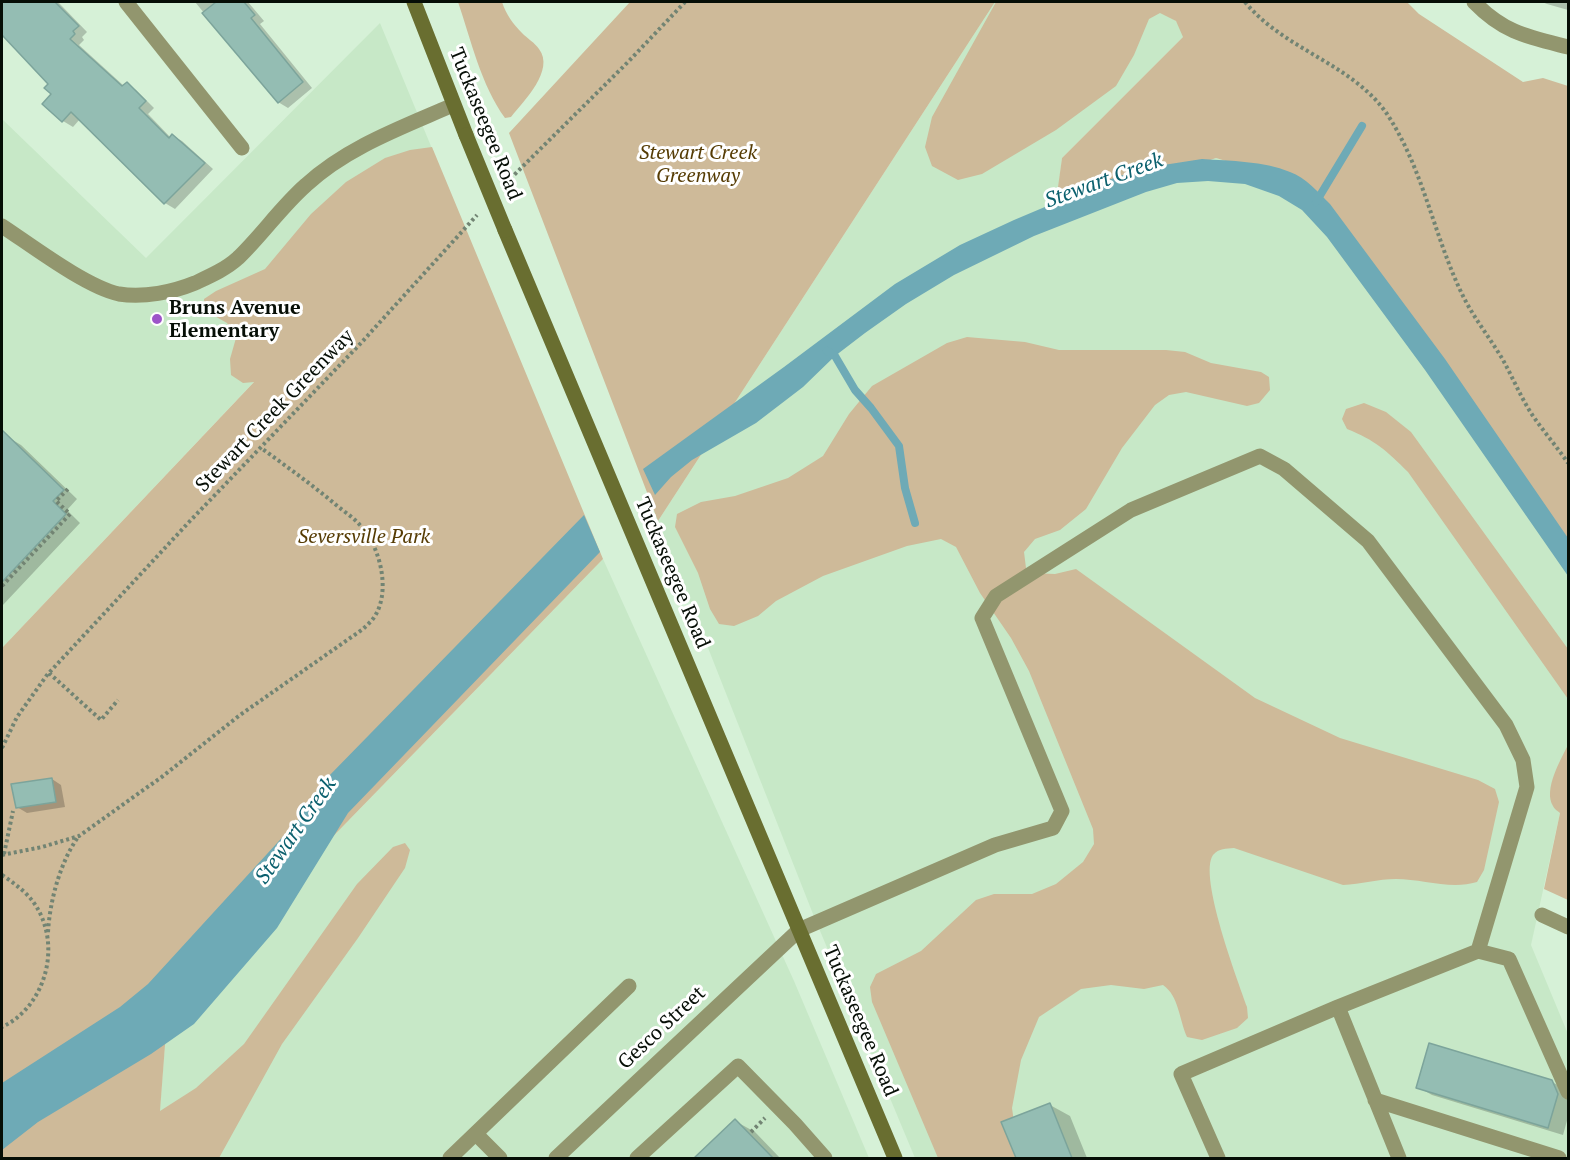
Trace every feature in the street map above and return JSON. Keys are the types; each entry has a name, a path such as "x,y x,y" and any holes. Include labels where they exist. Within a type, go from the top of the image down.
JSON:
{"main road":[{"name":"Tuckaseegee Road","path":"414,2 453,105 505,230 895,1158"}],"street":[{"path":"126,2 242,148"},
{"path":"1474,2 1485,14 1518,35 1569,47"},
{"path":"2,226 95,285 119,294 149,295 182,288 212,276 237,258 306,184 340,158 380,137 453,105"},
{"name":"Gesco Street","path":"556,1158 799,930 995,846 1053,828 1062,811 982,618 996,596 1131,510 1260,456 1284,469 1368,541 1506,726 1523,760 1527,787 1478,951"},
{"path":"1542,915 1569,927"},
{"path":"1218,1158 1181,1074 1338,1007 1478,951 1509,959 1569,1092"},
{"path":"450,1158 628,986"},
{"path":"1338,1007 1399,1158"},
{"path":"637,1158 738,1066 825,1158"},
{"path":"1375,1100 1559,1158"},
{"path":"476,1134 500,1158"}],"path":[{"path":"504,185 685,2"},
{"path":"1245,2 1258,18 1274,31 1365,88 1388,116 1414,163 1438,234 1462,294 1503,361 1532,415 1569,463"},
{"name":"Stewart Creek Greenway","path":"2,748 17,717 49,673 361,343 480,212"},
{"path":"13,811 3,855 79,836 163,776 240,715 363,629 375,616 383,586 379,564 371,541 361,525 299,474 261,448"},
{"path":"2,586 70,514 56,501 69,487"},
{"path":"49,673 101,720 118,700"},
{"path":"2,1027 18,1017 38,994 47,965 53,900 67,856 79,836"},
{"path":"2,877 28,896 40,914 48,936"}],"shaded area":[{"path":"995,2 1158,2 1187,33 1062,158 1055,216 1216,158 1278,177 1316,202 1568,562 1568,815 1560,813 1531,945 1568,1034 1568,1158 915,1158 813,914 658,521"},
{"name":"Bruns Avenue Elementary","path":"380,23 445,180 2,648 2,119 146,258"},
{"path":"603,559 794,981 869,1158 156,1158 168,1006"}],"green space":[{"path":"458,2 502,2 513,22 537,47 543,57 541,76 511,117 505,118 489,91"},
{"name":"Stewart Creek Greenway","path":"630,2 995,2 658,521 509,133"},
{"path":"996,2 1407,2 1419,14 1523,82 1543,78 1568,86 1568,562 1427,356 1278,177 1216,158 1054,216 1062,158 1183,37 1176,21 1160,13 1149,19 1134,55 1116,86 1056,130 982,174 958,180 932,166 925,147 932,117"},
{"name":"Seversville Park","path":"432,147 603,559 168,1006 160,1111 196,1088 244,1044 357,884 393,847 405,843 410,850 405,868 282,1044 219,1158 2,1158 2,648 254,382 243,383 231,375 230,359 236,338 227,323 204,310 204,299 216,291 265,269 311,214 346,182 385,158 410,150"},
{"path":"967,337 1025,342 1059,350 1185,352 1211,363 1261,372 1269,377 1270,390 1259,403 1247,406 1186,392 1169,395 1155,405 1122,448 1086,509 1060,530 1035,539 1024,552 1026,568 1031,573 1055,574 1076,569 1255,698 1340,738 1478,780 1495,789 1499,802 1484,870 1477,882 1467,884 1447,885 1396,879 1343,885 1234,848 1223,849 1215,853 1210,866 1215,905 1228,953 1247,1007 1248,1018 1237,1028 1202,1040 1187,1037 1176,1002 1163,985 1144,989 1111,985 1081,989 1039,1017 1021,1060 1012,1108 1019,1158 938,1158 872,1002 870,987 876,974 921,951 976,900 994,894 1032,894 1056,884 1083,862 1094,844 1093,829 1029,671 1011,638 980,593 956,547 941,539 907,546 823,576 776,601 758,616 734,626 719,624 710,609 698,573 675,527 677,514 701,502 735,496 788,478 823,456 849,414 872,386 947,343"},
{"path":"1364,403 1386,412 1411,432 1568,649 1568,699 1408,472 1380,447 1347,429 1342,419 1346,409"},
{"path":"1568,745 1568,900 1544,889 1560,813 1550,799 1550,792 1558,766"}],"water":[{"path":"1202,159 1280,168 1307,182 1330,204 1445,359 1568,538 1568,576 1425,370 1327,237 1302,210 1279,196 1245,184 1208,181 1177,183 1146,192 1034,236 954,275 906,304 865,333 835,356 803,387 756,423 692,460 671,477 655,495 643,469 895,284 960,245 1116,177 1157,166"},
{"name":"Stewart Creek","path":"584,515 600,552 348,813 277,928 194,1024 151,1054 38,1122 2,1150 2,1083 120,1007 148,984 299,819 326,779"}],"building":[{"path":"2,2 55,2 79,26 73,31 75,34 70,39 122,86 127,82 146,101 139,108 169,138 172,134 205,163 164,204 71,112 62,122 42,104 51,94 44,88 48,84 2,35"},
{"path":"216,2 244,2 255,15 251,18 303,82 278,103 202,13"},
{"path":"2,430 64,490 53,501 66,514 2,582"},
{"path":"52,778 56,802 16,808 11,784"},
{"path":"1429,1043 1552,1080 1558,1094 1548,1128 1416,1088"},
{"path":"1050,1103 1072,1158 1016,1158 1001,1122"},
{"path":"735,1119 773,1158 694,1158"}],"waterway":[{"path":"1316,202 1362,126"},
{"path":"827,351 835,356 855,390 899,446 905,488 915,523"}],"place":[{"name":"Bruns Avenue Elementary","path":"157,319"}]}
